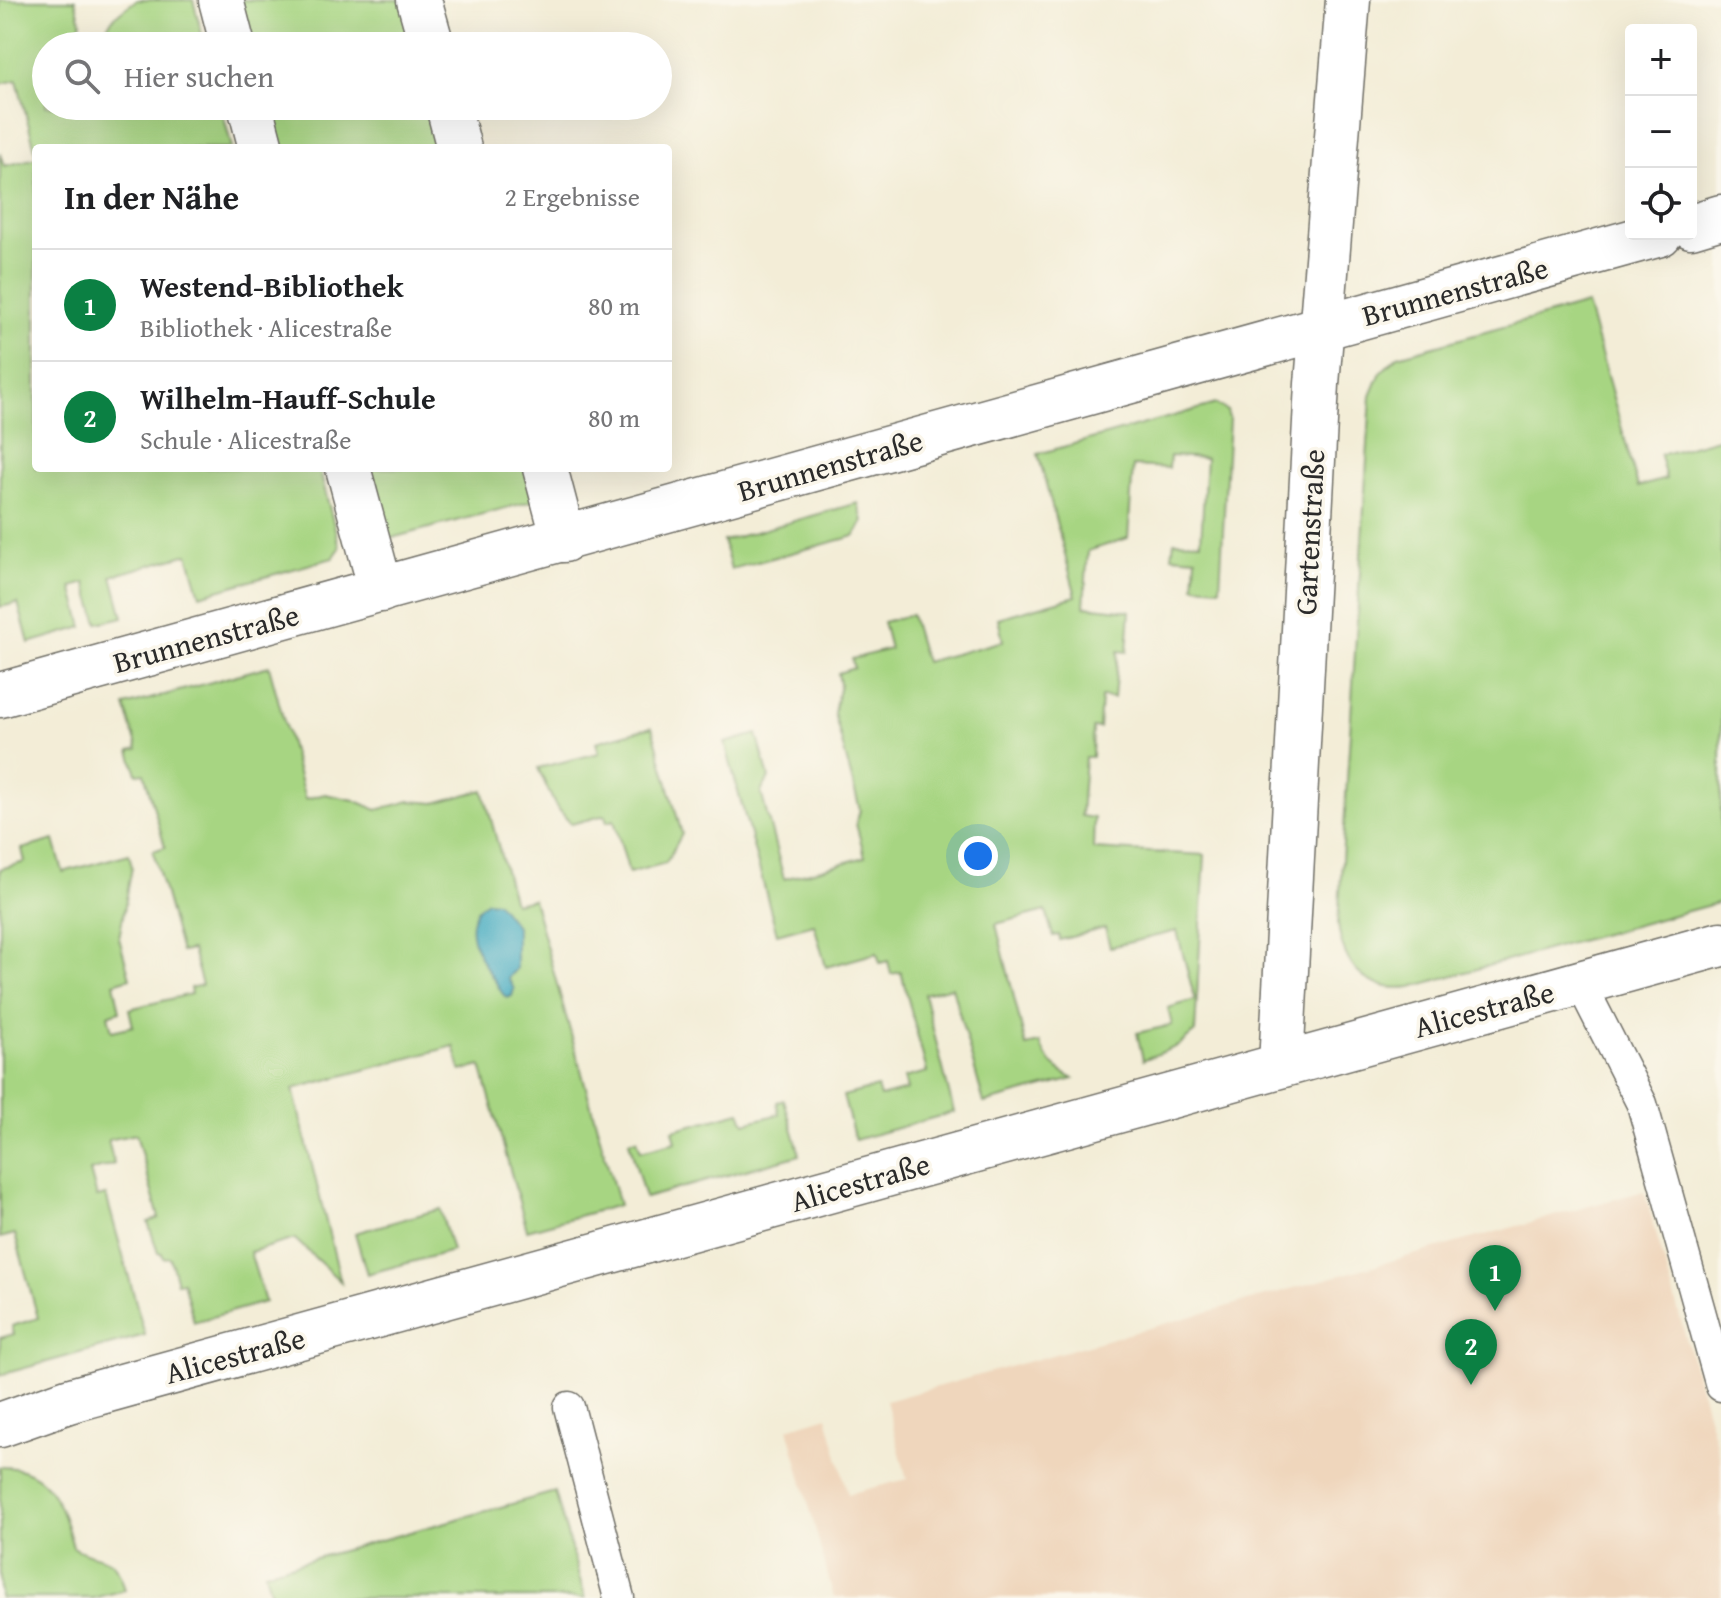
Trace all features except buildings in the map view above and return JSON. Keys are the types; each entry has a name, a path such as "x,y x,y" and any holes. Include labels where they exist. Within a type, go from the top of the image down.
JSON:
{"street":[{"path":"221,0 229,32"},
{"path":"419,0 428,32"},
{"name":"Gartenstraße","path":"1281,1065 1321,328 1348,0"},
{"path":"254,120 260,144"},
{"path":"452,120 458,144"},
{"path":"1697,224 1721,217"},
{"name":"Brunnenstraße","path":"0,695 1638,240"},
{"path":"349,472 381,590"},
{"path":"546,472 564,540"},
{"name":"Alicestraße","path":"0,1425 68,1401 1721,944"}],"lane":[{"path":"1580,982 1642,1104 1721,1386"},
{"path":"569,1407 619,1598"}],"shaded area":[{"path":"1644,1191 1721,1461 1721,1598 834,1598 788,1428 827,1416 848,1494 907,1479 886,1401"}],"green space":[{"path":"0,0 75,0 81,22 78,32 32,32 32,120 225,120 231,144 34,144 17,80 0,84"},
{"path":"137,0 193,0 201,32 105,32 123,9"},
{"path":"238,0 402,0 410,32 246,32"},
{"path":"271,120 434,120 440,144 277,144"},
{"path":"0,153 4,166 32,159 32,472 320,472 340,548 333,558 200,595 188,554 112,576 123,617 98,623 86,583 72,587 83,627 29,643 18,603 0,607"},
{"path":"1587,304 1638,487 1666,479 1660,455 1721,438 1721,902 1411,987 1381,986 1359,974 1351,964 1338,924 1371,396 1381,372 1398,356"},
{"path":"1216,404 1227,411 1229,419 1220,588 1194,586 1196,558 1172,556 1174,541 1201,542 1206,458 1170,456 1169,468 1133,466 1128,538 1088,551 1084,606 1130,611 1127,652 1118,651 1114,698 1101,697 1099,728 1093,728 1092,757 1085,757 1081,816 1094,818 1093,849 1205,855 1195,1032 1178,1046 1143,1060 1137,1033 1172,1025 1168,1008 1195,1000 1177,931 1110,947 1105,928 1060,940 1059,935 1053,936 1046,911 996,924 1026,1046 1040,1043 1053,1065 1074,1079 984,1103 952,987 924,994 954,1112 855,1140 843,1096 877,1087 880,1097 907,1090 904,1078 927,1072 901,972 891,974 888,961 880,963 877,953 826,967 814,924 777,934 725,743 757,734 769,778 761,792 784,879 865,857 856,824 860,810 834,713 840,684 838,673 854,668 852,659 890,649 883,622 911,615 925,662 1003,641 998,618 1076,596 1038,454"},
{"path":"366,472 529,472 536,500 384,540"},
{"path":"858,503 863,521 855,536 731,569 723,541"},
{"path":"269,666 305,799 325,794 354,800 377,810 410,801 435,803 483,790 514,903 533,899 619,1205 527,1230 481,1066 461,1071 454,1046 293,1089 341,1282 295,1239 250,1252 265,1302 194,1322 183,1282 177,1283 170,1257 163,1258 162,1253 158,1253 148,1222 159,1218 136,1134 108,1140 114,1164 90,1171 97,1197 106,1195 145,1335 0,1375 0,1338 14,1334 12,1326 38,1318 15,1234 0,1238 0,869 25,862 22,849 54,840 63,872 129,854 132,867 119,938 130,978 114,983 120,1011 108,1015 112,1031 133,1026 129,1009 191,994 190,988 202,985 192,950 181,952 153,851 165,847 144,773 137,774 130,751 138,749 125,706"},
{"path":"652,727 682,834 666,863 629,873 614,820 607,822 605,815 571,824 555,805 538,768 599,753 596,742"},
{"path":"784,1100 800,1155 645,1198 629,1141 637,1139 641,1151 676,1142 673,1130 740,1112 745,1123 779,1114 777,1102"},
{"path":"440,1209 452,1251 367,1274 355,1233"},
{"path":"0,1467 31,1474 42,1482 58,1504 73,1547 111,1562 125,1590 94,1598 0,1598"},
{"path":"555,1492 585,1598 272,1598 265,1572"}],"water":[{"path":"487,901 497,902 516,926 516,969 508,978 514,989 512,996 507,998 481,959 473,938 473,918"}],"place":[{"name":"Westend-Bibliothek","path":"1495,1311"},
{"name":"Wilhelm-Hauff-Schule","path":"1471,1385"}]}
